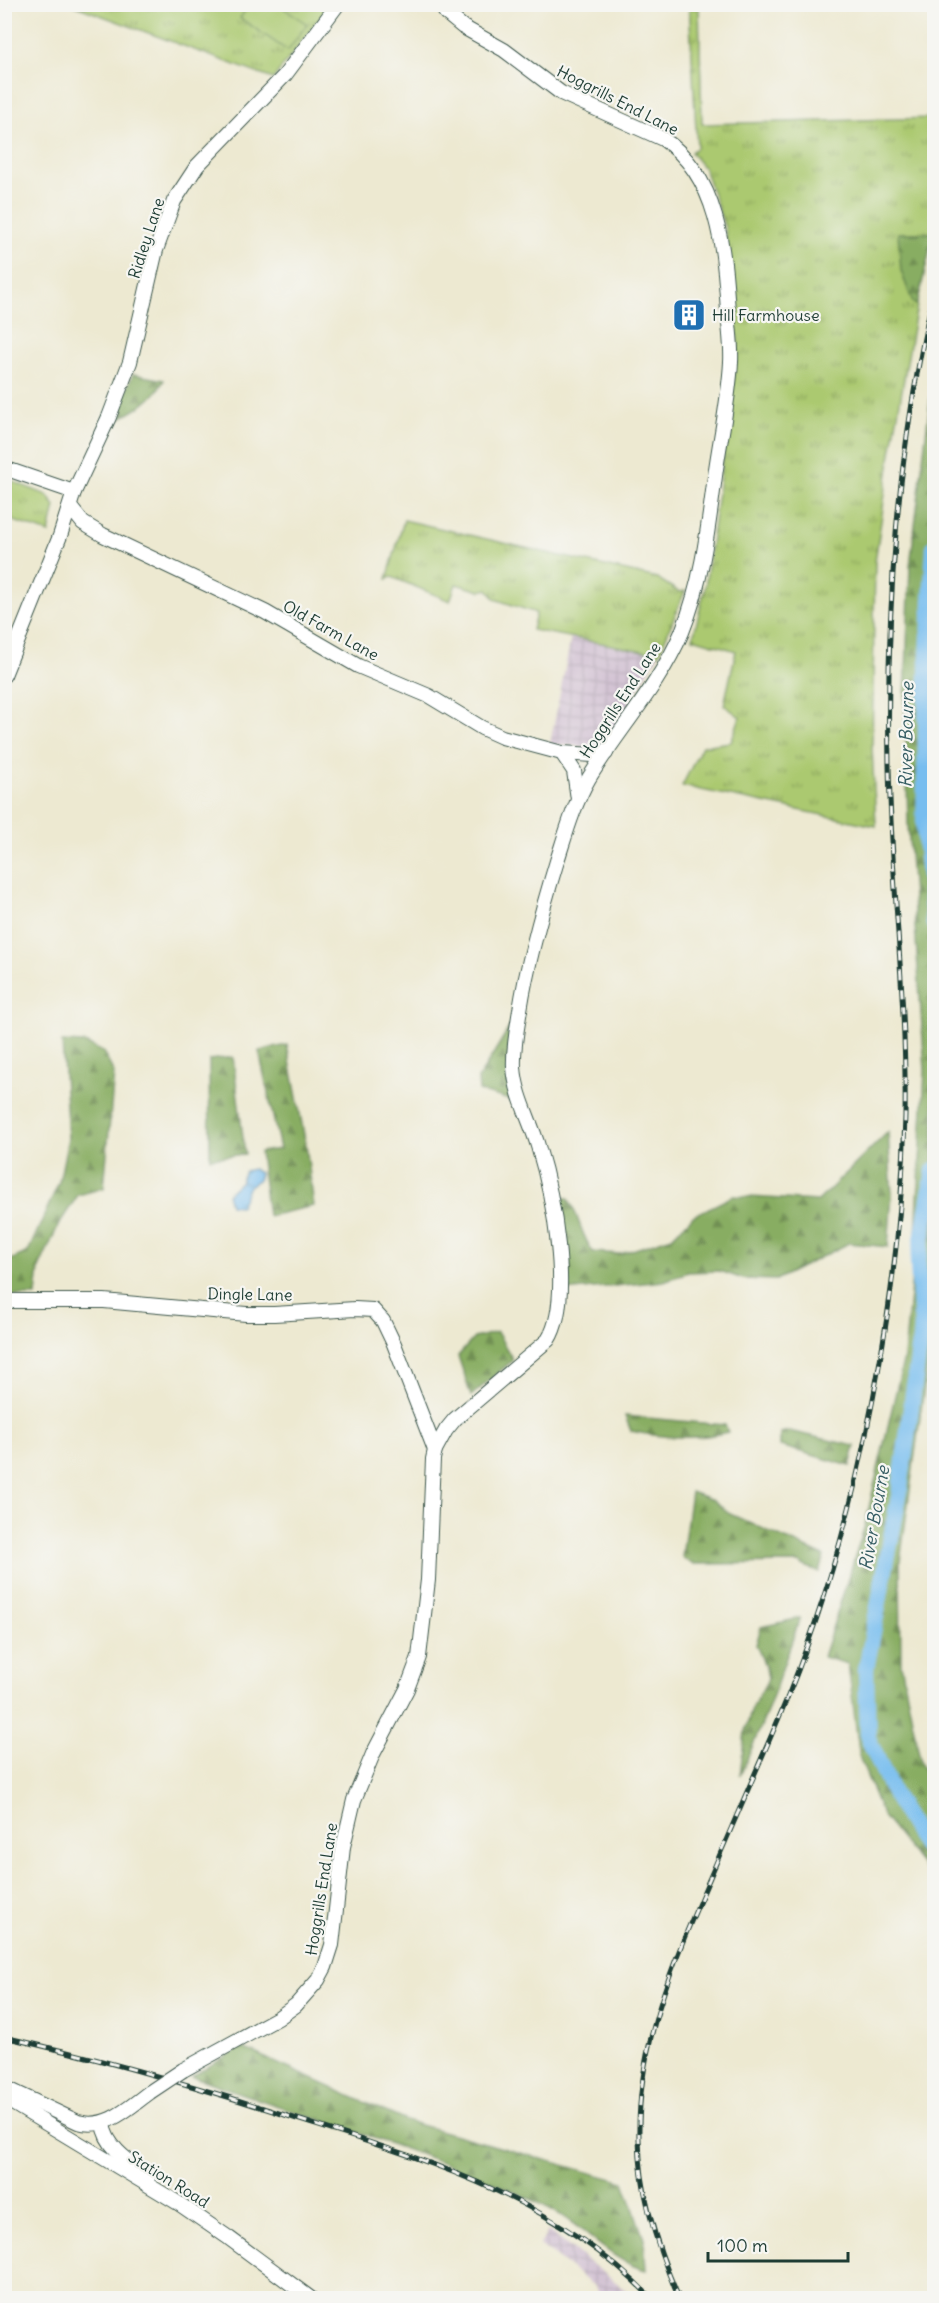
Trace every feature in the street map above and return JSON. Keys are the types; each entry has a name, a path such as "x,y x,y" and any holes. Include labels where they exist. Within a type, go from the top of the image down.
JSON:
{"street":[{"name":"Ridley Lane","path":"74,492 109,417 130,362 153,261 174,201 197,166 285,75 338,4"},
{"name":"Hoggrills End Lane","path":"103,2123 183,2070 250,2034 296,2005 318,1980 325,1967 332,1945 343,1847 354,1800 373,1754 411,1681 419,1657 428,1580 432,1469 435,1450 446,1430 482,1395 548,1340 558,1317 559,1267 548,1184 517,1089 514,1064 518,1023 532,945 578,799 606,753 646,696 678,640 702,564 731,361 722,242 713,210 700,179 690,162 676,148 649,132 561,93 504,50 463,27 440,4"},
{"path":"4,468 74,492 60,536 4,675"},
{"name":"Old Farm Lane","path":"70,507 88,526 265,612 358,666 429,696 482,728 502,737 562,753 593,755 606,753"},
{"path":"60,536 88,526"},
{"path":"562,753 574,771 578,799"},
{"name":"Dingle Lane","path":"4,1301 105,1301 246,1314 355,1308 373,1310 383,1321 394,1344 435,1450"},
{"path":"422,1420 446,1430"},
{"path":"4,2087 78,2122 88,2125 103,2123 104,2132 115,2149 166,2188 178,2203"},
{"name":"Station Road","path":"4,2098 178,2203 310,2298"}],"shaded area":[{"path":"571,638 659,654 601,748 550,744"},
{"path":"548,2231 634,2298 601,2298 594,2286 540,2245"}],"green space":[{"path":"699,4 702,124 934,118 934,233 898,233 913,303 917,305 875,562 872,748 876,826 682,786 702,746 731,742 740,717 724,705 736,651 693,638 705,588 738,345 725,228 704,168 691,152 697,147 689,5"},
{"path":"73,5 330,5 273,79"},
{"path":"249,5 279,5 307,24 288,51 240,18"},
{"path":"898,233 934,233 917,305 913,303 901,271"},
{"path":"934,369 934,1316 900,1562 901,1664 921,1764 934,1789 934,1878 883,1816 860,1759 848,1664 823,1657 865,1525 904,1357 916,1235 925,1070 908,825 905,699 910,566"},
{"path":"133,374 164,380 149,400 113,422"},
{"path":"4,478 47,495 55,506 49,533 5,518"},
{"path":"404,520 657,578 679,592 685,591 659,654 532,630 536,613 495,599 488,589 480,591 456,584 450,601 392,577 387,579"},
{"path":"512,1023 507,1070 513,1101 479,1091 478,1079"},
{"path":"62,1042 85,1043 103,1052 114,1073 104,1188 78,1195 59,1224 39,1268 36,1296 5,1296 4,1263 28,1252 59,1182 68,1139"},
{"path":"287,1045 306,1145 314,1206 268,1216 260,1152 280,1149 259,1051"},
{"path":"233,1057 245,1154 210,1158 209,1060"},
{"path":"888,1132 892,1195 888,1247 849,1243 776,1280 743,1279 720,1271 688,1272 664,1281 565,1291 557,1197 568,1198 593,1252 620,1254 672,1237 693,1216 733,1196 818,1201"},
{"path":"497,1332 513,1360 471,1396 458,1356 474,1338"},
{"path":"625,1416 725,1425 728,1432 692,1437 667,1437 631,1431"},
{"path":"789,1431 855,1446 850,1466 780,1446 780,1433"},
{"path":"691,1492 713,1500 730,1514 824,1556 819,1572 798,1563 692,1564 682,1557"},
{"path":"800,1618 767,1712 740,1776 745,1731 752,1709 768,1679 756,1645 761,1627"},
{"path":"241,2047 406,2121 624,2182 644,2239 646,2270 611,2253 559,2214 508,2189 386,2142 192,2076"}],"water":[{"path":"253,1169 260,1173 258,1180 249,1186 240,1206 230,1205 227,1194 240,1182 245,1171"}],"waterway":[{"name":"River Bourne","path":"934,547 927,675 924,827 934,923"},
{"name":"River Bourne","path":"934,1170 918,1263 922,1328 899,1496 866,1669 868,1738 894,1795 924,1846 934,1856"}],"railway":[{"path":"679,2298 651,2221 640,2160 640,2105 650,2039 682,1944 790,1692 831,1574 848,1514 865,1439 882,1347 895,1255 903,1163 905,1072 890,809 889,705 892,586 896,527 911,410 934,292"},
{"path":"4,2037 114,2064 186,2085 439,2167 530,2207 572,2233 613,2263 651,2298"}],"place":[{"name":"Hill Farmhouse","path":"689,315"}]}
